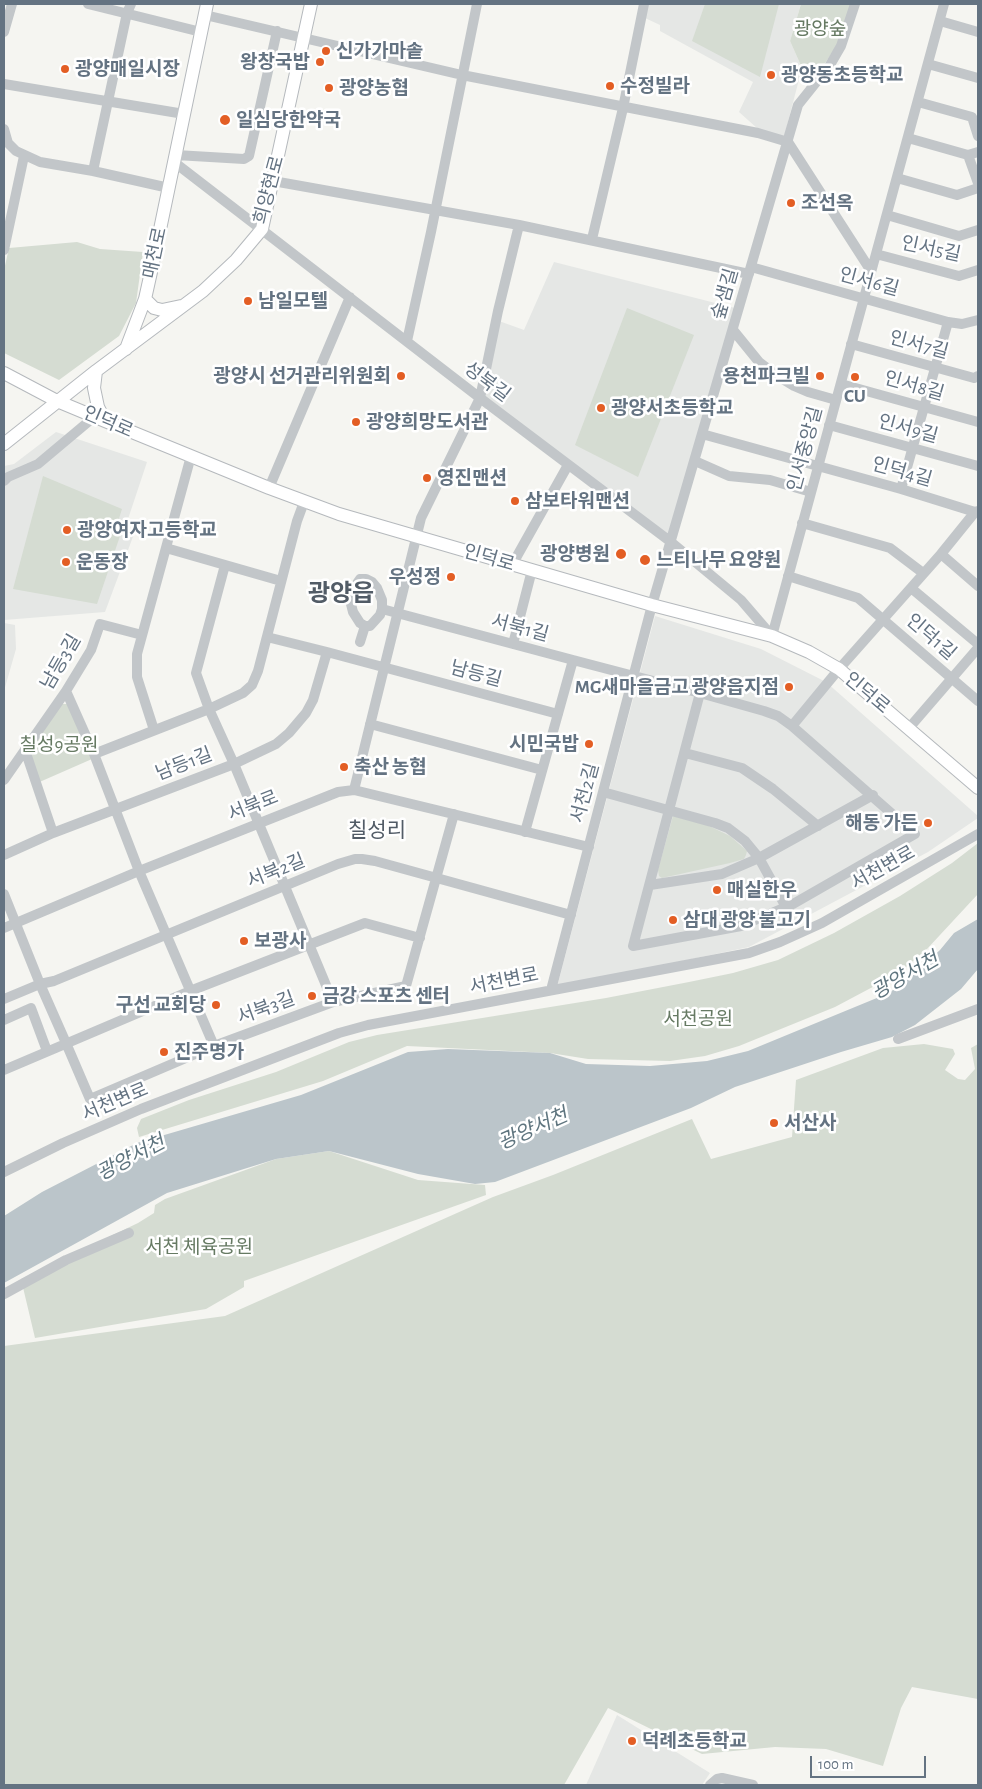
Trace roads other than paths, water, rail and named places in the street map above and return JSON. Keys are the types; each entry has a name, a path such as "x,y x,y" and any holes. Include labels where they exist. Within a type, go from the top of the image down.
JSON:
{"main road":[{"name":"희양현로","path":"126,349 203,291 236,260 262,228 311,4"},
{"name":"매천로","path":"126,349 145,299 206,9"},
{"path":"145,299 154,308 162,310 185,305"},
{"path":"4,444 126,349"},
{"path":"96,371 94,388 100,419"},
{"name":"인덕로","path":"4,373 57,401 304,502 417,538 652,605 772,636 809,652 839,669 978,788"}],"street":[{"path":"4,32 12,4"},
{"path":"88,4 129,9 201,32"},
{"path":"407,341 476,4"},
{"path":"592,239 623,108 644,4"},
{"name":"숲샘길","path":"652,605 798,105 830,65 841,46 855,4"},
{"name":"인서중앙길","path":"772,636 944,4"},
{"path":"93,171 129,9"},
{"path":"206,9 277,31 462,75 758,134 788,142 871,270"},
{"path":"940,21 978,32"},
{"path":"175,158 244,158 249,156 277,31"},
{"path":"928,64 978,78"},
{"path":"4,84 184,114"},
{"path":"918,102 972,117 978,136"},
{"path":"4,129 8,142 20,154"},
{"path":"908,138 973,153 978,183"},
{"path":"4,149 40,162 93,171 169,188"},
{"path":"4,250 20,154"},
{"name":"성북길","path":"175,158 480,398 671,542 741,600 772,636"},
{"path":"897,178 957,195 978,188"},
{"name":"인서6길","path":"273,181 519,224 750,271 948,322 962,324 978,320"},
{"path":"886,215 959,236 978,230"},
{"path":"354,790 421,518 480,398 519,224"},
{"name":"인서5길","path":"876,254 959,276 978,270"},
{"path":"269,488 350,297"},
{"path":"901,489 948,322"},
{"path":"733,330 758,362 776,375 808,392 836,400"},
{"name":"인서7길","path":"851,344 974,378 978,376"},
{"name":"인서8길","path":"841,384 978,422"},
{"path":"4,481 8,477 38,464 100,419"},
{"name":"인서9길","path":"829,425 978,466"},
{"name":"인덕4길","path":"702,434 977,512 839,669 792,726"},
{"path":"154,730 137,677 137,654 191,456"},
{"path":"695,461 729,476 770,480 811,492"},
{"path":"512,565 568,465"},
{"path":"94,754 209,709 243,693 252,685 258,671 297,521 304,502"},
{"path":"802,523 890,548 923,573"},
{"path":"166,548 281,581"},
{"path":"941,554 977,582"},
{"path":"224,564 196,673 209,709 234,764 333,1002"},
{"path":"513,644 532,570"},
{"path":"788,576 858,598 883,619"},
{"path":"360,579 372,582 380,594 382,608 370,626 360,624 353,612 351,596 353,588 360,579"},
{"path":"909,728 978,646 911,588"},
{"name":"서천2길","path":"551,990 652,605"},
{"name":"서북1길","path":"382,608 764,711 778,716 792,726 873,795 915,834 786,907"},
{"name":"인덕1길","path":"883,619 978,701"},
{"name":"남등3길","path":"4,780 66,692 91,650 100,624 142,635"},
{"path":"360,642 365,626"},
{"name":"남등길","path":"267,637 558,714"},
{"name":"남등1길","path":"4,855 53,833 234,764 276,744 290,734 306,714 313,700 327,652"},
{"path":"525,832 573,660"},
{"path":"66,692 94,754 139,870 214,1046"},
{"path":"603,792 669,810 715,823 728,828 745,841 759,858 786,907 741,926 633,946 669,810 685,753 700,693"},
{"path":"370,724 542,770"},
{"path":"25,750 53,833"},
{"path":"685,753 742,768 773,789 818,826"},
{"name":"서북로","path":"4,928 139,870 338,792 354,790 589,848"},
{"path":"650,885 722,874 759,858 873,795"},
{"name":"서북3길","path":"66,1043 90,1099 214,1046 333,1002 406,986 454,814"},
{"name":"서천변로","path":"4,1172 63,1142 141,1109 338,1033 368,1025 750,952 780,942 822,922 978,834"},
{"name":"서북2길","path":"4,1000 338,864 362,858 571,914"},
{"path":"4,894 66,1043"},
{"path":"4,1070 190,991 365,923 420,938"},
{"path":"4,1020 31,1008 48,1051"},
{"path":"898,1039 978,1009"},
{"path":"4,1294 66,1260 129,1233"},
{"path":"710,1785 717,1779 722,1778 753,1785"}],"water":[{"name":"광양서천","path":"978,919 978,969 961,989 915,1025 892,1037 735,1087 691,1108 495,1182 475,1184 418,1174 329,1151 276,1159 167,1193 4,1283 4,1216 42,1192 137,1143 301,1095 408,1052 448,1049 550,1053 586,1064 650,1066 707,1061 748,1051 889,993 913,975 940,950 954,933"}],"place":[{"name":"신가가마솥","path":"326,51"},
{"name":"왕창국밥","path":"320,62"},
{"name":"광양매일시장","path":"65,69"},
{"name":"광양동초등학교","path":"771,75"},
{"name":"수정빌라","path":"610,86"},
{"name":"광양농협","path":"329,88"},
{"name":"일심당한약국","path":"225,120"},
{"name":"조선옥","path":"791,203"},
{"name":"남일모텔","path":"248,301"},
{"name":"광양시 선거관리위원회","path":"401,376"},
{"name":"용천파크빌","path":"820,376"},
{"name":"CU","path":"855,377"},
{"name":"광양서초등학교","path":"601,408"},
{"name":"광양희망도서관","path":"356,422"},
{"name":"영진맨션","path":"427,478"},
{"name":"삼보타워맨션","path":"515,501"},
{"name":"광양여자고등학교","path":"67,530"},
{"name":"광양병원","path":"621,554"},
{"name":"느티나무 요양원","path":"645,560"},
{"name":"운동장","path":"66,562"},
{"name":"우성정","path":"451,577"},
{"name":"MG새마을금고 광양읍지점","path":"789,687"},
{"name":"시민국밥","path":"589,744"},
{"name":"축산 농협","path":"344,767"},
{"name":"해동 가든","path":"928,823"},
{"name":"매실한우","path":"717,890"},
{"name":"삼대 광양 불고기","path":"673,920"},
{"name":"보광사","path":"244,941"},
{"name":"금강 스포츠 센터","path":"312,996"},
{"name":"구선 교회당","path":"216,1005"},
{"name":"진주명가","path":"164,1052"},
{"name":"서산사","path":"774,1123"},
{"name":"덕례초등학교","path":"632,1741"}],"district":[{"name":"광양읍","path":"341,594"},
{"name":"칠성리","path":"377,831"}],"park label":[{"name":"광양숲","path":"820,29"},
{"name":"칠성9공원","path":"59,745"},
{"name":"서천공원","path":"698,1019"},
{"name":"서천 체육공원","path":"199,1247"}]}
